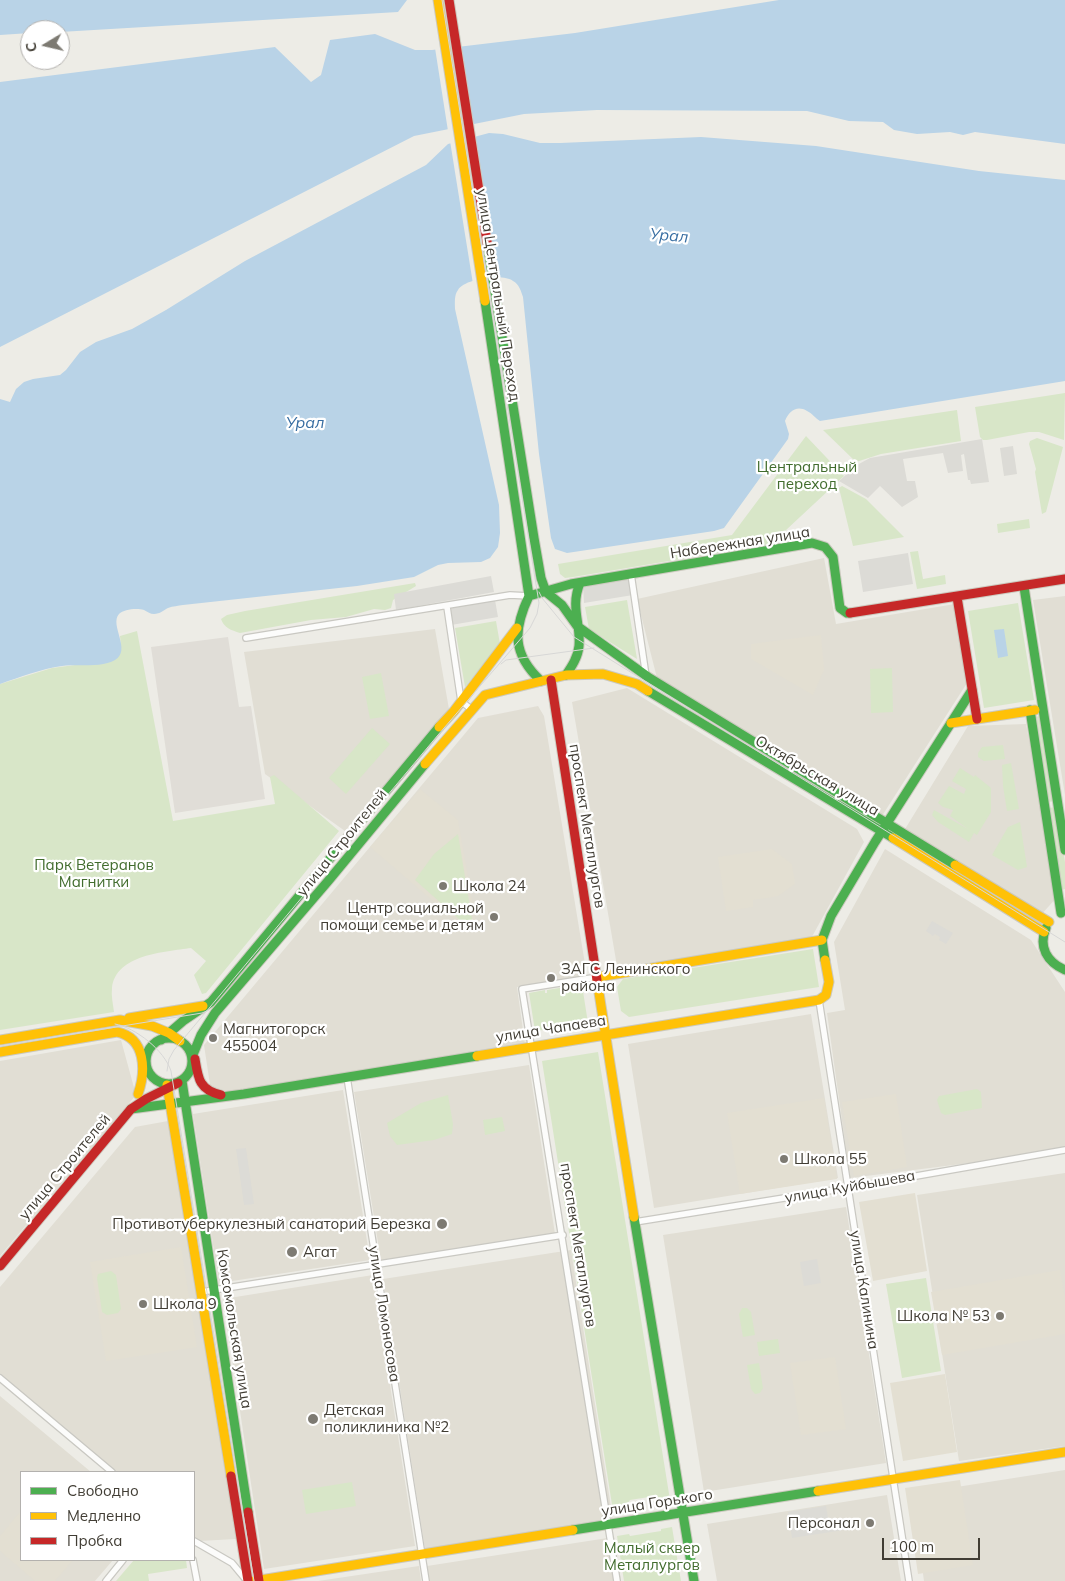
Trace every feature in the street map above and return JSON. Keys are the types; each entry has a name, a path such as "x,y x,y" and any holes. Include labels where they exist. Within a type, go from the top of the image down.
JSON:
{"main road":[{"name":"улица Центральный Переход","path":"438,0 529,596"},
{"name":"улица Центральный Переход","path":"449,0 541,578 546,592"},
{"name":"Набережная улица","path":"546,592 580,583 816,543 826,547 833,557 840,608 845,613 1024,587 1065,579"},
{"path":"577,626 562,605 546,592 529,596 521,612 517,628 519,647 524,664 541,681 566,675 574,665 579,652 580,639 575,597 580,583"},
{"path":"1024,587 1065,850"},
{"path":"958,597 977,719"},
{"name":"Октябрьская улица","path":"577,626 646,676 884,827 1044,932"},
{"name":"улица Строителей","path":"161,1040 197,1011 208,1005 462,701 517,628"},
{"name":"Октябрьская улица","path":"566,675 603,674 637,684 1050,922"},
{"name":"проспект Металлургов","path":"551,680 635,1222 694,1581"},
{"name":"улица Строителей","path":"192,1061 201,1035 215,1013 329,880 434,752 485,695 541,681"},
{"path":"819,1000 826,995 829,982 822,940 831,916 884,827 972,690"},
{"path":"952,722 1043,708"},
{"path":"1030,710 1063,913 1050,922 1044,932 1042,945 1047,958 1057,968 1065,970"},
{"path":"598,977 822,940"},
{"name":"улица Чапаева","path":"131,1109 170,1105 347,1077 819,1000"},
{"path":"0,1040 208,1005"},
{"path":"120,1020 143,1023 169,1033 180,1041 188,1048 199,1082 212,1092 223,1096"},
{"path":"0,1052 117,1032 131,1037 138,1044 145,1066 154,1079 167,1086 180,1082 188,1074 192,1061"},
{"path":"145,1066 150,1047 161,1040 170,1038 180,1041"},
{"path":"196,1046 194,1056 199,1082"},
{"name":"улица Строителей","path":"0,1266 131,1109 143,1081 145,1066"},
{"name":"Комсомольская улица","path":"180,1082 185,1102 257,1581"},
{"name":"улица Строителей","path":"131,1109 167,1086"},
{"name":"Комсомольская улица","path":"167,1086 248,1581"},
{"name":"улица Горького","path":"257,1581 1065,1452"}],"street":[{"path":"631,574 646,676"},
{"path":"246,638 510,596 529,596"},
{"path":"447,606 462,701 472,710"},
{"name":"проспект Металлургов","path":"598,977 522,989 618,1581"},
{"name":"улица Калинина","path":"819,1000 909,1581"},
{"name":"улица Ломоносова","path":"347,1077 426,1581"},
{"name":"улица Куйбышева","path":"635,1222 1065,1150"},
{"path":"201,1292 563,1235"},
{"path":"0,1378 111,1471"},
{"path":"195,1542 232,1563 248,1581"},
{"path":"106,1581 122,1561"},
{"path":"193,1561 197,1581"}],"shaded area":[{"path":"982,439 989,482 971,484 970,480 968,480 964,454 961,455 963,471 948,473 943,453 903,459 907,481 915,481 918,497 902,507 880,486 868,498 839,481 857,465 870,458"},
{"path":"1013,446 1017,474 1004,476 1000,448"},
{"path":"908,553 913,584 863,592 858,561"},
{"path":"824,558 836,624 955,604 967,683 880,819 657,678 637,599"},
{"path":"630,575 633,595 584,603 583,584"},
{"path":"491,576 494,592 396,610 394,594"},
{"path":"1065,596 1065,795 1033,600"},
{"path":"495,600 498,617 451,625 449,608"},
{"path":"435,629 450,715 345,831 265,774 244,652"},
{"path":"821,635 824,670 813,695 751,659 751,644"},
{"path":"228,637 239,707 251,706 265,799 175,813 151,647"},
{"path":"627,688 857,829 864,842 808,944 618,972 572,702"},
{"path":"538,706 544,716 587,976 517,987 525,1045 212,1098 204,1045 478,718"},
{"path":"1026,724 1058,896 1040,916 902,834 968,726"},
{"name":"Школа 24","path":"420,789 458,820 476,922 461,925 370,847"},
{"path":"772,849 792,864 795,884 778,896 753,900 753,907 726,911 718,857"},
{"path":"885,849 1031,940 1065,992 1065,1151 850,1178 827,1013 845,1010 834,942"},
{"path":"932,921 953,933 946,944 939,940 940,937 935,934 933,936 926,931"},
{"path":"811,1014 838,1178 654,1208 628,1044"},
{"path":"121,1040 136,1095 0,1256 0,1061"},
{"path":"529,1065 555,1234 381,1261 354,1092"},
{"path":"343,1090 370,1260 219,1283 193,1114"},
{"path":"896,1094 907,1167 854,1176 842,1102"},
{"name":"Школа 55","path":"824,1098 837,1179 740,1194 727,1113"},
{"path":"168,1121 236,1539 199,1541 195,1538 195,1471 116,1471 0,1375 0,1287 135,1127"},
{"path":"246,1148 254,1204 244,1205 236,1149"},
{"path":"1065,1173 1065,1446 959,1461 917,1195"},
{"path":"915,1193 927,1271 873,1281 859,1202"},
{"path":"846,1207 886,1463 704,1492 663,1235"},
{"name":"Школа 9","path":"181,1247 197,1347 106,1361 90,1262"},
{"path":"571,1250 613,1520 425,1549 383,1279"},
{"path":"817,1259 821,1283 804,1286 800,1262"},
{"name":"Школа № 53","path":"1060,1270 1065,1299 1065,1334 942,1355 931,1292"},
{"path":"373,1275 415,1546 264,1569 223,1299"},
{"path":"835,1357 846,1429 801,1435 790,1363"},
{"path":"945,1374 957,1452 903,1461 890,1383"},
{"path":"0,1396 90,1471 20,1471 20,1561 112,1561 95,1581 0,1581"},
{"path":"1065,1470 1065,1581 924,1581 912,1494"},
{"path":"960,1480 973,1565 918,1574 905,1488"},
{"path":"887,1495 901,1581 717,1581 707,1524"},
{"path":"826,1506 829,1524 843,1522 844,1530 792,1538 788,1512"},
{"path":"19,1513 20,1561 72,1561 55,1581 35,1581 0,1551 0,1536"},
{"path":"614,1537 621,1581 429,1581 427,1566"},
{"path":"419,1566 421,1581 318,1581"}],"green space":[{"path":"1065,393 1064,440 1039,432 1029,432 987,440 983,440 980,437 975,407"},
{"path":"957,410 961,441 881,454 856,462 823,430"},
{"name":"Центральный переход","path":"806,436 844,476 771,544 573,577 565,578 560,574 558,564 732,535"},
{"path":"1037,438 1063,447 1046,512 1042,514 1036,469 1029,444 1030,441"},
{"path":"842,486 866,499 904,537 853,546 839,488"},
{"path":"1029,519 1030,528 998,533 997,524"},
{"path":"918,551 923,579 945,575 946,584 917,589 910,552"},
{"path":"415,583 416,586 393,600 391,608 385,610 374,609 346,617 311,620 240,633 226,627 221,619 227,615 245,611"},
{"path":"627,600 637,659 589,629 585,607"},
{"path":"1018,603 1034,700 984,708 968,611"},
{"path":"496,621 500,644 465,687 455,628"},
{"name":"Парк Ветеранов Магнитки","path":"137,631 173,821 275,804 270,777 274,775 339,831 206,993 202,994 194,975 206,961 191,948 156,953 132,961 122,968 115,977 112,988 114,1012 0,1030 0,684 52,668 75,665 121,646 120,636"},
{"path":"892,668 893,712 871,713 870,669"},
{"path":"381,673 389,716 370,719 362,677"},
{"path":"1041,716 1055,801 1048,802 1034,717"},
{"path":"372,728 390,744 346,794 329,778"},
{"path":"1003,745 1005,759 984,761 978,757 982,747"},
{"path":"1011,763 1019,809 1007,811 1002,765"},
{"path":"960,768 974,777 975,775 991,788 991,812 977,835 974,833 969,842 938,822 932,815 934,810 968,829 950,816 953,810 943,807 938,803 949,786 964,794 966,789 952,781"},
{"path":"1056,807 1065,862 1065,889 1062,890 1049,808"},
{"path":"1020,822 1027,867 1018,870 992,855 1008,827"},
{"path":"458,834 472,920 460,920 415,880 434,854"},
{"path":"813,949 819,987 629,1017 621,1011 617,987 623,979"},
{"path":"582,985 588,1023 574,1026 572,1019 572,1026 553,1029 550,1022 551,1029 535,1031 529,993 545,990 545,993 547,993 547,990 565,987 566,990 569,990 568,987"},
{"path":"598,1052 670,1500 656,1503 649,1497 630,1500 624,1509 613,1511 542,1061"},
{"path":"977,1089 981,1092 982,1108 945,1115 941,1113 937,1100 939,1096"},
{"path":"448,1095 453,1124 452,1134 434,1140 397,1145 390,1136 387,1123 421,1103"},
{"path":"502,1117 505,1131 485,1135 483,1120"},
{"path":"111,1271 116,1275 121,1309 118,1313 107,1315 102,1312 97,1278 98,1274"},
{"path":"926,1278 941,1371 902,1378 886,1284"},
{"path":"742,1308 747,1308 751,1312 755,1335 743,1337 739,1314"},
{"path":"778,1339 780,1353 759,1356 757,1342"},
{"path":"759,1363 763,1388 760,1393 755,1394 751,1389 747,1365"},
{"path":"352,1482 356,1506 306,1514 302,1490"},
{"name":"Малый сквер Металлургов","path":"672,1527 681,1581 624,1581 617,1536 661,1531 661,1529"},
{"path":"133,1561 186,1561 187,1568 148,1574 149,1581 116,1581"}],"water":[{"path":"0,0 407,0 398,12 70,31 70,20 20,20 20,34 0,35"},
{"path":"779,0 1065,0 1065,144 975,132 963,135 950,132 917,134 894,130 883,122 849,121 807,111 597,110 524,114 414,136 0,347 0,82 275,47 311,82 321,75 330,40 375,34 415,50 432,50 575,33"},
{"name":"Урал","path":"489,133 503,134 540,143 701,137 816,146 979,171 1065,180 1065,381 820,421 803,409 794,410 785,421 789,434 788,439 724,528 567,553 555,549 551,538 539,454 523,297 520,288 513,281 501,277 475,280 458,290 455,297 455,309 499,505 500,533 498,547 490,558 481,562 438,565 414,577 357,586 183,605 170,607 156,614 151,614 141,609 127,610 121,612 117,619 121,650 120,656 115,660 96,665 54,667 0,684 0,399 10,402 16,389 24,382 60,375 80,352 96,342 132,329 245,261 426,165 448,144"},
{"path":"1004,629 1008,656 998,658 994,630"}],"pier":[{"path":"459,45 473,126 448,131 435,48"},
{"path":"474,134 498,279 473,284 450,141"}],"tram line":[{"path":"167,1071 169,1059 174,1050 530,628 537,614 539,603 442,0"},
{"path":"539,592 574,637 1065,942"},
{"path":"501,664 506,660 594,648"},
{"path":"0,1046 202,1013 209,1010"},
{"path":"115,1024 132,1030 148,1041 162,1055 171,1071 254,1581"}],"traffic: fast":[{"path":"488,248 534,538 541,578 546,592"},
{"path":"485,301 529,596"},
{"path":"529,596 571,584 812,543 825,547 833,557 840,608 850,613"},
{"path":"566,675 578,650 576,600 580,583"},
{"path":"1024,587 1065,850"},
{"path":"546,592 562,605 577,626 648,677 955,865"},
{"path":"529,596 520,620 518,641 525,661 541,681"},
{"path":"825,960 822,940 831,916 875,842 972,690"},
{"path":"648,691 893,838"},
{"path":"1030,710 1061,913"},
{"path":"161,1040 183,1021 211,1002 439,727"},
{"path":"192,1057 201,1035 215,1013 425,764"},
{"path":"1046,928 1043,941 1046,953 1053,963 1065,970"},
{"path":"164,1038 174,1038 188,1048 192,1061 188,1074 182,1080 174,1084 164,1084 150,1074 146,1066 146,1056 156,1042 164,1038"},
{"path":"131,1109 244,1094 477,1056"},
{"path":"182,1081 248,1512"},
{"path":"634,1217 694,1581"},
{"path":"573,1530 818,1491"}],"traffic: slow":[{"path":"438,0 485,301"},
{"path":"439,727 454,711 517,628"},
{"path":"425,764 485,695 566,675 603,674 637,684 648,691"},
{"path":"951,723 1035,710"},
{"path":"893,838 1044,932"},
{"path":"955,865 1049,922"},
{"path":"598,977 822,940"},
{"path":"477,1056 819,1000 826,995 829,982 825,960"},
{"path":"597,980 634,1217"},
{"path":"129,1018 203,1006"},
{"path":"0,1040 120,1020 152,1026 169,1033 180,1041"},
{"path":"0,1052 117,1032 127,1035 138,1048 143,1066 138,1094"},
{"path":"167,1085 231,1476"},
{"path":"818,1491 1065,1452"},
{"path":"254,1581 573,1530"}],"traffic: jam":[{"path":"449,0 488,248"},
{"path":"850,613 1065,579"},
{"path":"957,597 977,719"},
{"path":"551,680 597,980"},
{"path":"195,1059 201,1082 208,1090 221,1095"},
{"path":"0,1266 131,1109 178,1083"},
{"path":"231,1476 248,1581"},
{"path":"248,1512 259,1581"}],"place":[{"name":"Школа 24","path":"443,886"},
{"name":"Центр социальной помощи семье и детям","path":"494,917"},
{"name":"ЗАГС Ленинского района","path":"551,978"},
{"name":"Магнитогорск 455004","path":"213,1038"},
{"name":"Школа 55","path":"784,1159"},
{"name":"Противотуберкулезный санаторий Березка","path":"442,1224"},
{"name":"Агат","path":"292,1252"},
{"name":"Школа 9","path":"143,1304"},
{"name":"Школа № 53","path":"1000,1316"},
{"name":"Детская поликлиника №2","path":"313,1419"},
{"name":"Персонал","path":"870,1523"}]}
